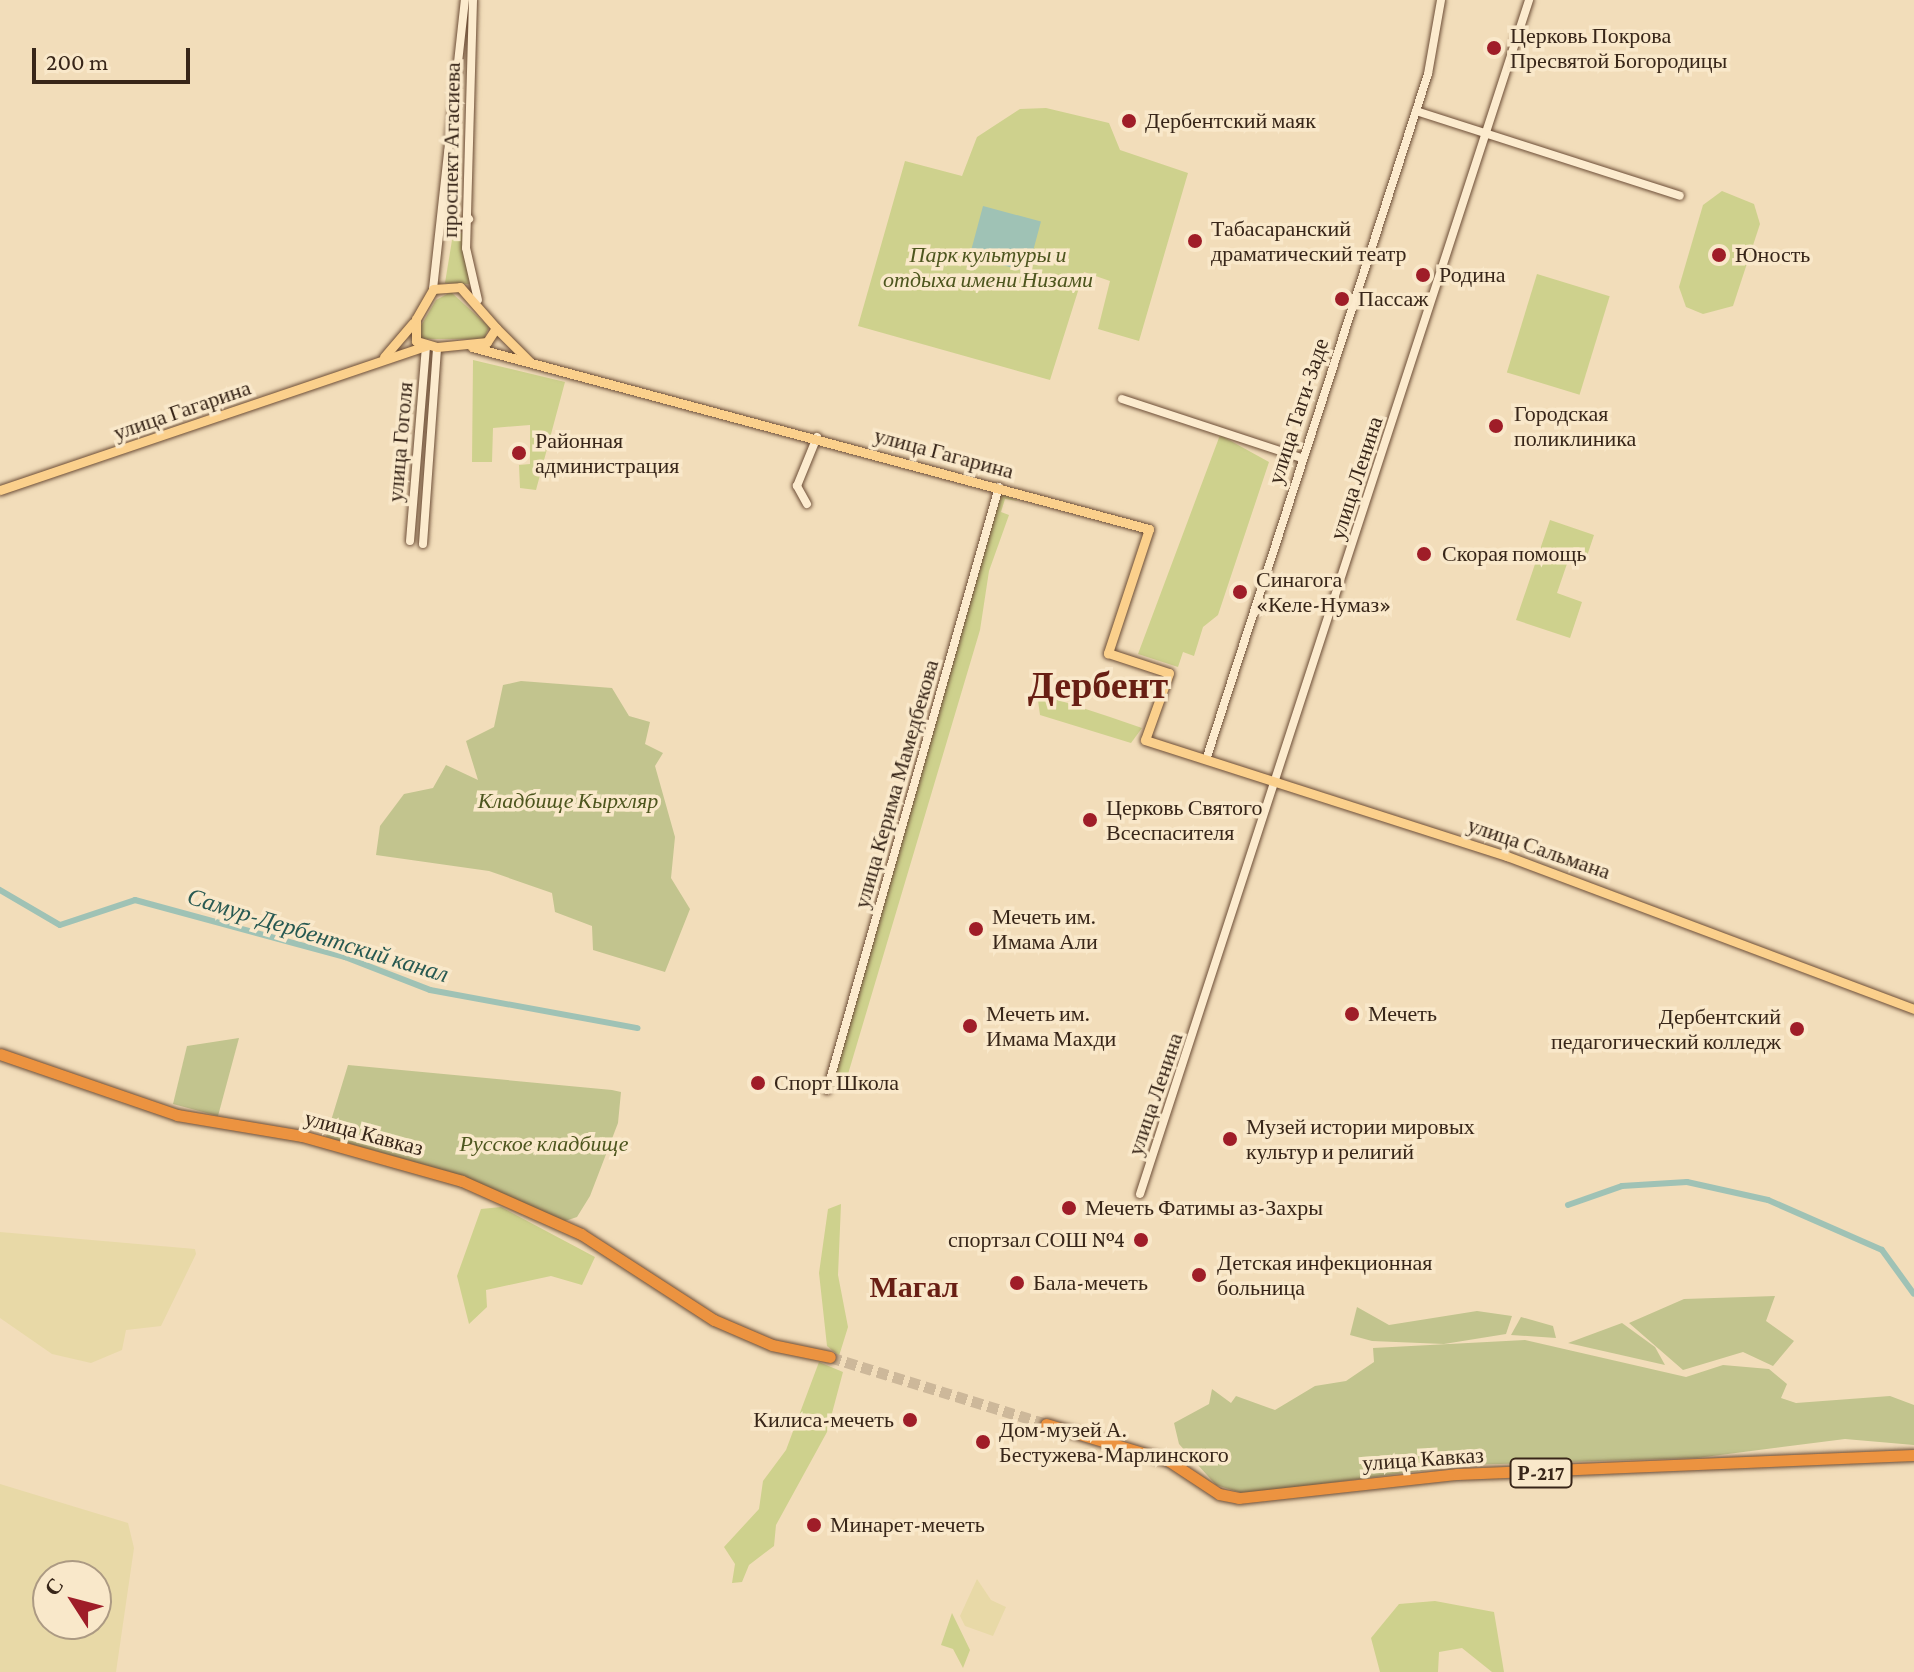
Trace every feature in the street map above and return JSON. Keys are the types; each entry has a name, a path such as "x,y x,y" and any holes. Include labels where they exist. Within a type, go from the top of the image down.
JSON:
{"highway":[{"name":"улица Кавказ","path":"0,1054 177,1115 302,1136 462,1181 581,1234 714,1320 772,1345 830,1357"},
{"name":"улица Кавказ","path":"1046,1424 1169,1461 1219,1494 1239,1498 1436,1475 1914,1455"}],"main road":[{"path":"460,287 478,300 496,328 472,347 431,347 412,334 416,319 433,289 460,287"},
{"name":"улица Гагарина","path":"375,365 416,319"},
{"name":"улица Гагарина","path":"496,328 534,365 1151,529 1110,652 1171,672 1145,740"},
{"name":"улица Гагарина","path":"0,490 431,347"},
{"name":"улица Гагарина","path":"472,347 817,437 1149,529 1108,652 1169,673 1145,740"},
{"name":"улица Сальмана","path":"1145,740 1361,807 1747,941 1914,1009"}],"street":[{"name":"проспект Агасиева","path":"433,289 445,216 465,0"},
{"name":"проспект Агасиева","path":"473,0 466,248 478,300"},
{"name":"улица Таги-Заде","path":"1206,760 1301,458 1428,74 1441,0"},
{"name":"улица Ленина","path":"1140,1194 1241,894 1529,0"},
{"path":"1416,111 1680,196"},
{"path":"451,130 461,119 471,127"},
{"path":"445,216 457,226 469,219"},
{"path":"423,544 431,347"},
{"name":"улица Гоголя","path":"410,541 431,347"},
{"path":"1122,399 1301,458"},
{"path":"807,504 797,486 817,437"},
{"name":"улица Керима Мамедбекова","path":"827,1090 999,487"}],"shaded area":[{"path":"983,206 1041,222 1027,272 970,256"},
{"path":"0,1232 195,1249 196,1254 161,1326 126,1330 122,1350 91,1363 52,1354 0,1318"},
{"path":"0,1484 128,1523 134,1548 116,1672 0,1672"},
{"path":"977,1579 991,1600 1006,1607 993,1636 965,1626 960,1616"}],"green space":[{"name":"Парк культуры и отдыха имени Низами","path":"1046,108 1109,123 1120,150 1188,173 1139,341 1098,329 1110,281 1084,272 1050,380 858,326 905,161 962,176 977,137 1020,109"},
{"name":"Юность","path":"1722,191 1754,204 1760,224 1733,306 1703,314 1686,307 1679,287 1703,205"},
{"path":"464,233 469,284 445,283 453,234"},
{"path":"1537,274 1610,296 1580,395 1507,372"},
{"path":"451,292 489,327 484,339 421,339 418,331 436,300"},
{"path":"473,360 565,382 536,490 520,488 519,465 530,464 530,425 493,428 492,462 472,462"},
{"path":"1220,435 1269,462 1218,615 1203,627 1194,656 1183,652 1178,667 1138,654"},
{"path":"1001,493 1018,501 1005,499 1001,512 1009,515 989,571 980,630 843,1091 832,1086"},
{"path":"1550,520 1594,535 1586,559 1570,555 1557,593 1582,602 1570,638 1516,620"},
{"name":"Кладбище Кырхляр","path":"521,681 612,688 629,716 650,722 645,744 663,753 655,766 675,837 671,878 690,909 665,972 593,950 592,926 555,912 552,893 489,871 376,855 380,826 404,794 433,788 446,765 478,780 466,741 494,727 503,685"},
{"path":"1037,693 1142,728 1131,743 1040,715"},
{"path":"239,1038 218,1116 173,1104 187,1046"},
{"name":"Русское кладбище","path":"348,1065 612,1090 621,1092 618,1123 590,1196 577,1217 565,1221 450,1172 326,1137"},
{"path":"841,1204 838,1275 848,1327 839,1356 827,1346 819,1273 828,1209"},
{"path":"501,1207 595,1257 582,1285 551,1276 486,1290 487,1307 469,1324 457,1276 481,1209"},
{"path":"1775,1296 1766,1321 1794,1341 1773,1366 1743,1352 1683,1370 1629,1323 1684,1299"},
{"path":"1357,1307 1389,1325 1477,1311 1512,1316 1506,1334 1444,1344 1372,1341 1350,1335"},
{"path":"1521,1317 1553,1326 1556,1338 1511,1335"},
{"path":"1622,1323 1655,1347 1665,1365 1568,1343"},
{"path":"1525,1340 1686,1377 1723,1365 1769,1369 1787,1384 1781,1398 1796,1403 1890,1396 1914,1405 1914,1445 1845,1439 1697,1458 1465,1465 1245,1494 1216,1485 1179,1444 1174,1423 1209,1404 1212,1389 1231,1403 1236,1396 1275,1410 1315,1386 1346,1381 1374,1362 1373,1348"},
{"path":"819,1362 843,1372 827,1432 776,1525 774,1546 749,1565 742,1582 732,1583 735,1564 724,1547 759,1509 763,1481 786,1450"},
{"path":"1435,1601 1494,1612 1504,1672 1492,1672 1462,1648 1439,1652 1438,1672 1380,1672 1371,1638 1399,1604"},
{"path":"952,1613 970,1650 963,1668 953,1649 941,1645"}],"waterway":[{"name":"Самур-Дербентский канал","path":"0,890 60,925 135,900 345,957 430,990 638,1028"},
{"name":"Самур-Дербентский канал","path":"1568,1205 1622,1186 1687,1182 1768,1200 1882,1250 1914,1294"}],"tunnel":[{"path":"830,1357 1046,1424"}],"place":[{"name":"Церковь Покрова Пресвятой Богородицы","path":"1494,48"},
{"name":"Дербентский маяк","path":"1129,121"},
{"name":"Табасаранский драматический театр","path":"1195,241"},
{"name":"Юность","path":"1719,255"},
{"name":"Родина","path":"1423,275"},
{"name":"Пассаж","path":"1342,299"},
{"name":"Городская поликлиника","path":"1496,426"},
{"name":"Районная администрация","path":"519,453"},
{"name":"Скорая помощь","path":"1424,554"},
{"name":"Синагога «Келе-Нумаз»","path":"1240,592"},
{"name":"Церковь Святого Всеспасителя","path":"1090,820"},
{"name":"Мечеть им. Имама Али","path":"976,929"},
{"name":"Мечеть","path":"1352,1014"},
{"name":"Мечеть им. Имама Махди","path":"970,1026"},
{"name":"Дербентский педагогический колледж","path":"1797,1029"},
{"name":"Спорт Школа","path":"758,1083"},
{"name":"Музей истории мировых культур и религий","path":"1230,1139"},
{"name":"Мечеть Фатимы аз-Захры","path":"1069,1208"},
{"name":"спортзал СОШ №4","path":"1141,1240"},
{"name":"Детская инфекционная больница","path":"1199,1275"},
{"name":"Бала-мечеть","path":"1017,1283"},
{"name":"Килиса-мечеть","path":"910,1420"},
{"name":"Дом-музей А. Бестужева-Марлинского","path":"983,1442"},
{"name":"Минарет-мечеть","path":"814,1525"}],"district":[{"name":"Дербент","path":"1098,686"},
{"name":"Магал","path":"914,1287"}]}
